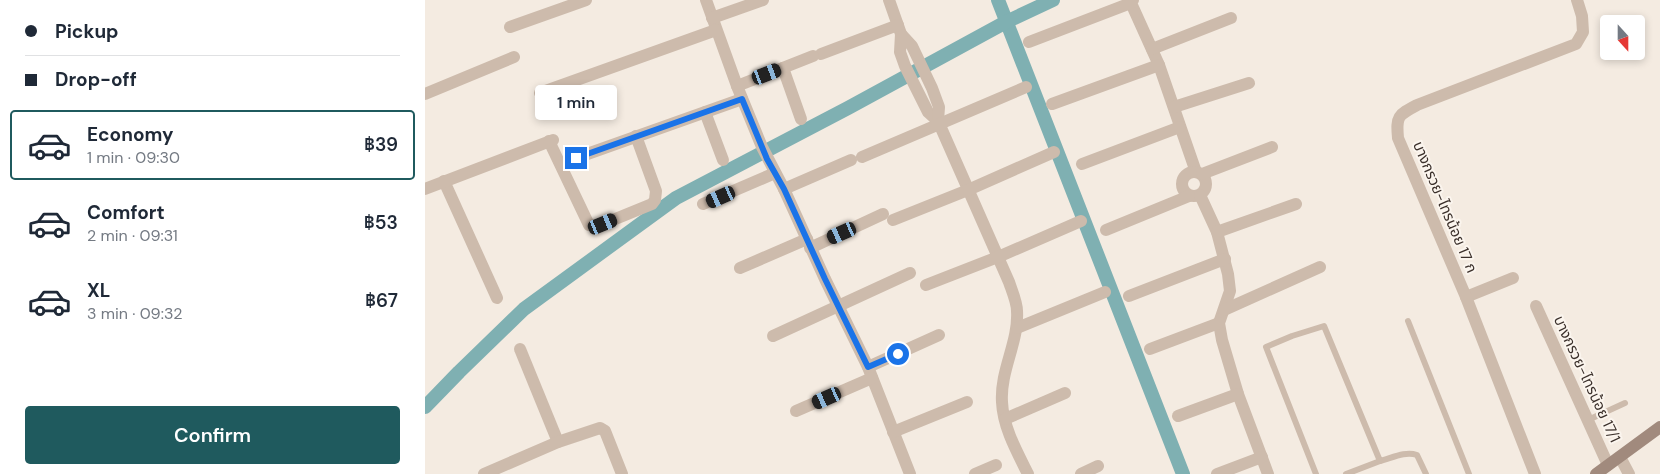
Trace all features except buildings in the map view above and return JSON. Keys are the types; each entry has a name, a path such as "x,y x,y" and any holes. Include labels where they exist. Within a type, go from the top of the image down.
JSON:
{"main road":[{"path":"1596,474 1659,430"}],"street":[{"path":"510,26 586,0"},
{"path":"706,0 737,86 767,159 784,189 870,372 910,474"},
{"path":"712,18 763,0"},
{"path":"889,0 899,29 900,52 905,66 928,112 939,123 999,257 1017,309 1017,328 1003,381 1002,402 1010,436 1027,474"},
{"name":"บางกรวย-ไทรน้อย 17 ก","path":"1535,474 1467,297 1398,138 1397,124 1401,114 1417,106 1576,44 1583,32 1582,16 1577,0"},
{"path":"1029,42 1132,1 1159,65 1180,127 1199,173 1205,179 1207,185 1205,191 1105,230"},
{"path":"1152,49 1231,18"},
{"path":"737,86 817,55 899,29"},
{"path":"899,29 912,46 932,88 939,107 939,123"},
{"path":"540,93 716,30"},
{"path":"425,94 514,57"},
{"path":"1052,104 1159,65"},
{"path":"783,68 801,119"},
{"path":"1174,107 1249,82"},
{"path":"784,189 1026,87"},
{"path":"576,158 742,99"},
{"path":"705,112 723,160"},
{"path":"1082,164 1180,127"},
{"path":"603,224 652,204 655,200 656,191 636,136"},
{"path":"425,189 551,140 589,225"},
{"path":"1268,474 1225,354 1219,323 1230,291 1225,260 1217,232 1194,195 1184,192 1181,186 1185,175 1190,172 1199,173 1272,147"},
{"path":"740,268 808,243 968,190 1053,152"},
{"path":"703,204 775,173"},
{"path":"444,181 497,298"},
{"path":"1217,232 1296,204"},
{"path":"927,285 999,257 1081,221"},
{"path":"1129,296 1225,260"},
{"path":"1224,310 1321,267"},
{"path":"773,336 910,273"},
{"path":"1467,297 1513,278"},
{"path":"1017,328 1105,292"},
{"name":"บางกรวย-ไทรน้อย 17/1","path":"1536,306 1608,465"},
{"path":"1150,349 1219,323"},
{"path":"796,411 939,335"},
{"path":"521,349 558,442"},
{"path":"1005,419 1065,393"},
{"path":"1178,416 1238,394"},
{"path":"893,432 967,402"},
{"path":"484,474 558,442 600,428 605,431 622,474"},
{"path":"1217,474 1262,457"},
{"path":"1620,457 1629,474"},
{"path":"975,474 996,465"},
{"path":"1081,474 1099,466"}],"lane":[{"path":"1408,321 1469,474"},
{"path":"1316,474 1266,347 1324,326 1380,461"},
{"path":"1588,420 1625,403"},
{"path":"1346,474 1405,453 1417,455 1426,474"}],"waterway":[{"path":"998,0 1183,474"},
{"path":"425,407 524,309 676,198 848,108 1006,22 1053,0"}],"route":[{"path":"576,158 742,99 767,159 784,189 868,367 898,354"}]}
